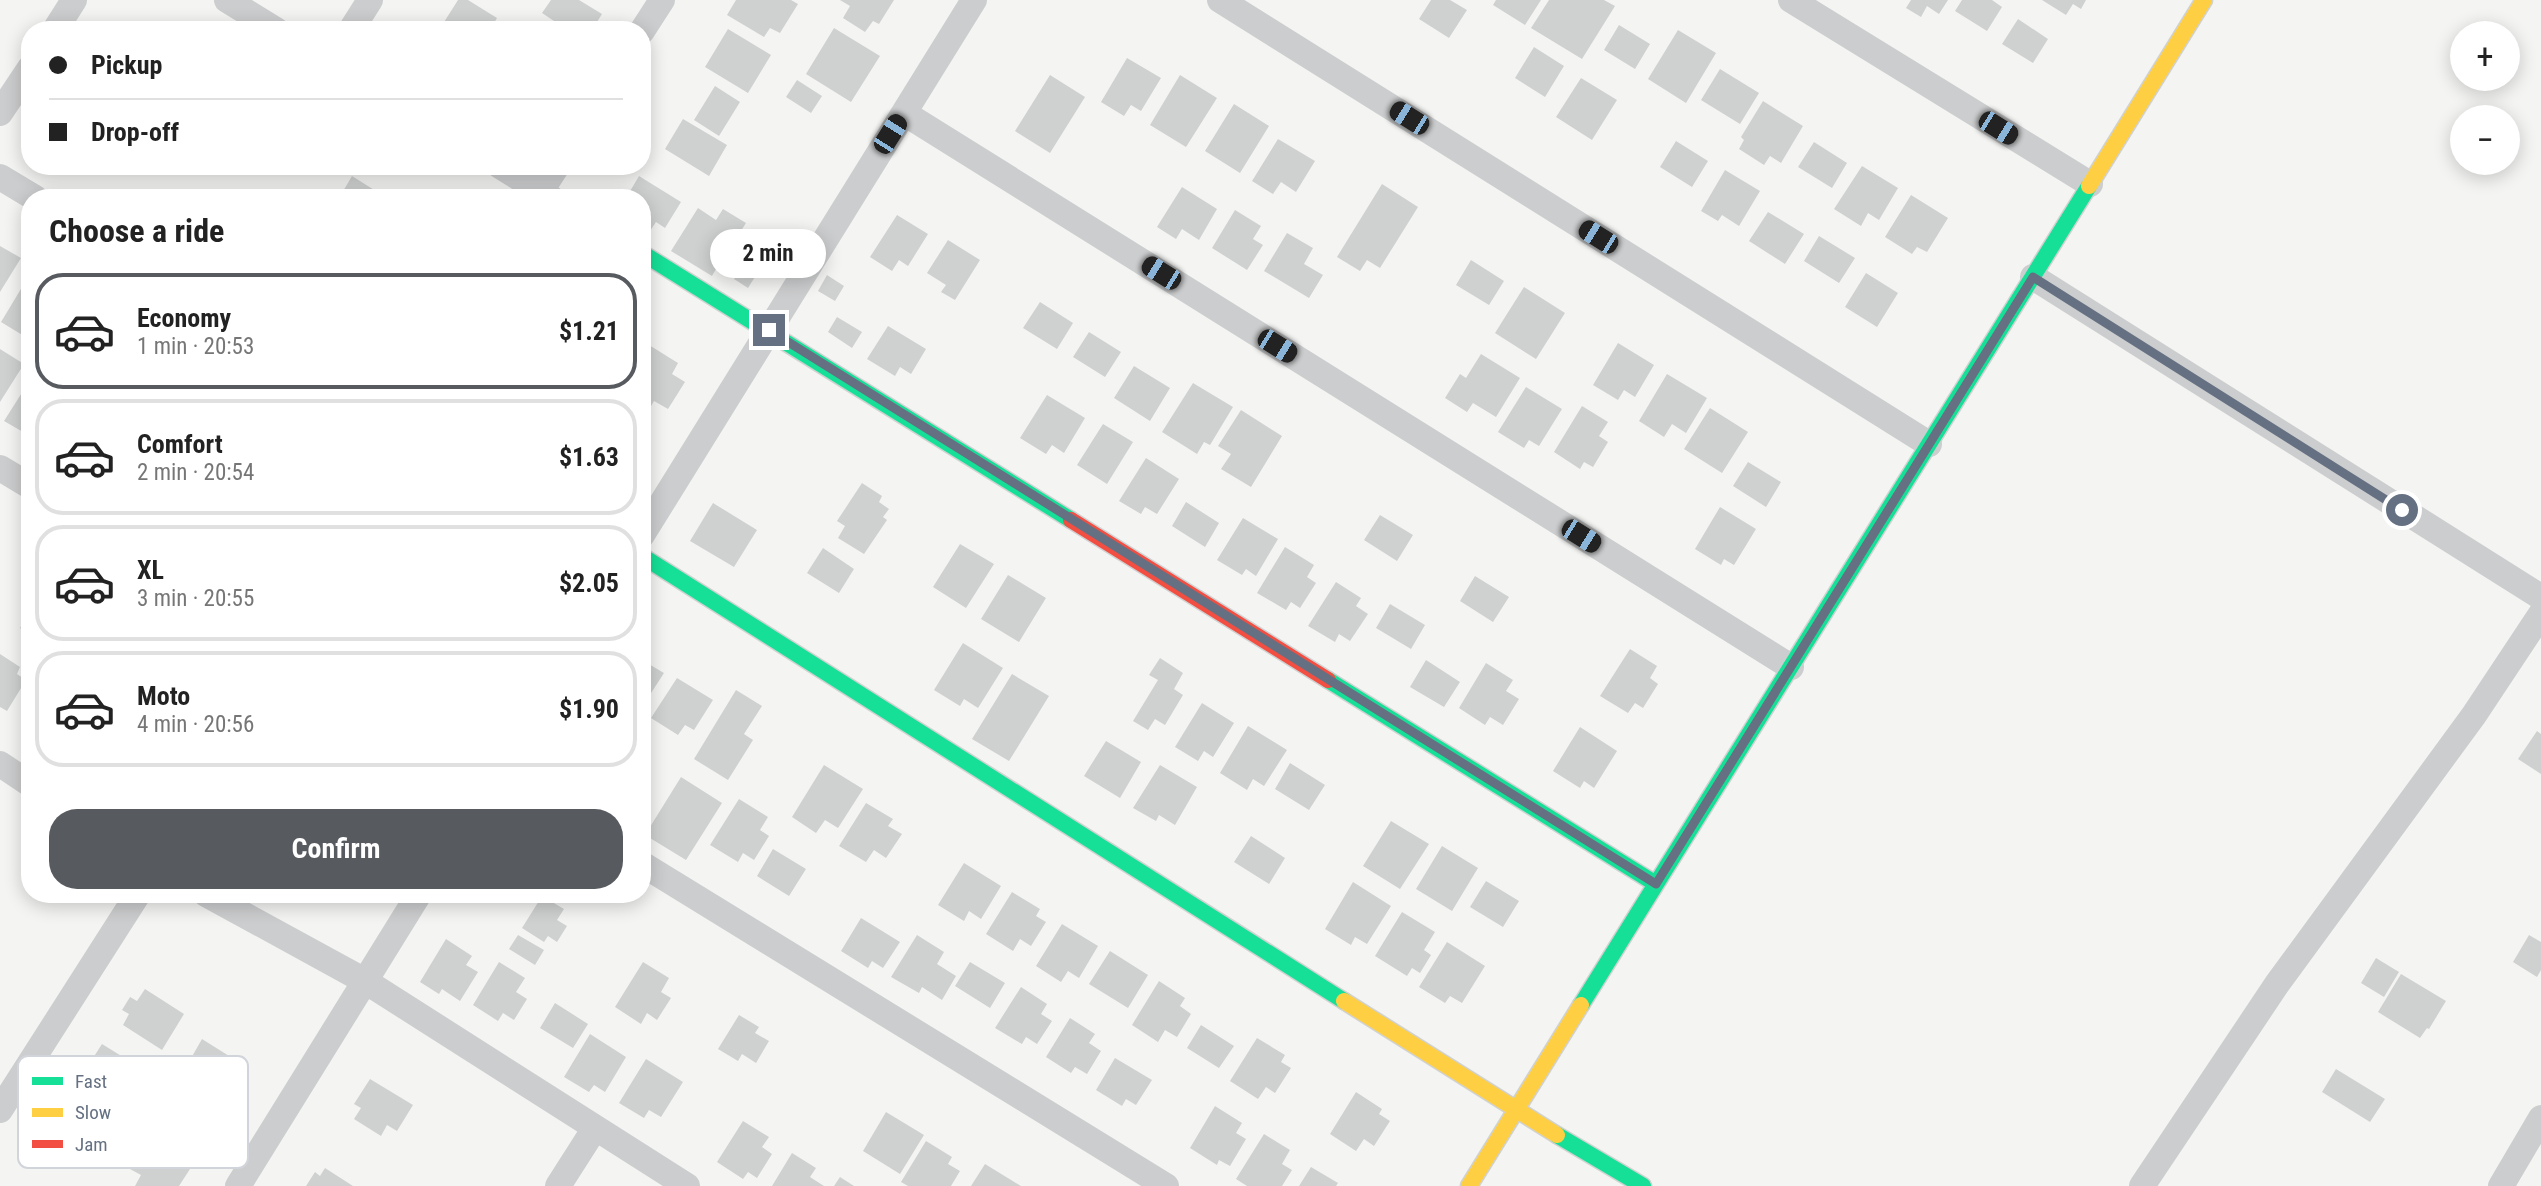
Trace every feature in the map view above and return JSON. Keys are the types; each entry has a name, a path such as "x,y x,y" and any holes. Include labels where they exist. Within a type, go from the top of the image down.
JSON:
{"street":[{"path":"61,21 75,0"},
{"path":"227,0 261,21"},
{"path":"357,21 370,0"},
{"path":"648,21 662,0"},
{"path":"651,520 974,0"},
{"path":"1220,0 1929,444"},
{"path":"1791,0 2090,184"},
{"path":"1469,1186 2204,0"},
{"path":"0,113 21,82"},
{"path":"904,113 1791,667"},
{"path":"514,175 536,189"},
{"path":"0,177 21,190"},
{"path":"651,258 1656,884"},
{"path":"2033,277 2541,597"},
{"path":"0,468 21,481"},
{"path":"651,562 1516,1110 1643,1186"},
{"path":"2142,1186 2277,984 2474,715 2541,614"},
{"path":"0,764 21,778"},
{"path":"651,870 1166,1186"},
{"path":"34,1056 132,903"},
{"path":"222,903 365,981 687,1186"},
{"path":"238,1186 413,903"},
{"path":"0,1110 18,1082"},
{"path":"2501,1186 2541,1118"},
{"path":"558,1186 595,1128"}],"building":[{"path":"458,0 468,0 497,18 495,21 445,21"},
{"path":"551,0 579,0 602,14 598,21 554,21 542,13"},
{"path":"736,0 791,0 798,4 780,33 770,28 764,37 727,15"},
{"path":"840,0 894,0 879,24 873,21 865,32 843,18 850,6"},
{"path":"1431,0 1450,0 1467,10 1449,38 1419,19"},
{"path":"1496,0 1541,0 1525,25 1493,5"},
{"path":"1549,0 1604,0 1615,6 1582,59 1531,28"},
{"path":"1911,0 1948,0 1939,14 1927,6 1921,17 1906,8"},
{"path":"1962,0 1992,0 2002,7 1987,31 1955,11"},
{"path":"2042,0 2086,0 2081,9 2073,4 2066,15"},
{"path":"2018,19 2048,39 2033,63 2002,44"},
{"path":"1619,25 1650,44 1635,69 1604,50"},
{"path":"834,28 880,56 851,102 806,74"},
{"path":"728,29 771,55 748,93 705,67"},
{"path":"1678,30 1716,53 1686,103 1648,79"},
{"path":"1534,47 1564,66 1545,97 1515,78"},
{"path":"1127,58 1161,78 1141,111 1131,105 1124,116 1101,102"},
{"path":"1720,69 1759,93 1740,124 1701,100"},
{"path":"1050,75 1085,97 1050,153 1015,131"},
{"path":"1180,75 1217,98 1186,147 1150,125"},
{"path":"1581,78 1617,100 1592,140 1556,117"},
{"path":"797,80 822,96 811,113 786,97"},
{"path":"715,86 740,102 719,136 694,120"},
{"path":"1763,101 1803,126 1781,163 1770,156 1764,165 1739,149 1744,140 1741,137"},
{"path":"1234,104 1269,126 1240,173 1205,151"},
{"path":"683,119 727,145 709,176 665,149"},
{"path":"1278,139 1315,161 1296,192 1281,182 1273,194 1252,181"},
{"path":"1676,141 1708,161 1692,187 1660,167"},
{"path":"1814,142 1847,163 1832,188 1798,167"},
{"path":"1862,166 1898,188 1879,220 1868,213 1861,226 1834,209"},
{"path":"1725,170 1760,191 1739,226 1722,215 1718,221 1701,211"},
{"path":"352,176 373,189 344,189"},
{"path":"639,176 681,202 665,228 656,222 651,230 651,189 631,189"},
{"path":"1382,184 1418,207 1380,268 1367,260 1360,271 1337,257"},
{"path":"1182,187 1217,209 1199,240 1182,229 1176,239 1157,227"},
{"path":"1911,195 1948,218 1927,252 1917,247 1912,254 1885,237"},
{"path":"698,208 716,220 723,209 746,223 739,234 754,244 736,272 720,262 712,276 671,251"},
{"path":"1235,210 1261,226 1253,239 1263,245 1247,270 1212,248"},
{"path":"1768,212 1804,234 1785,264 1749,241"},
{"path":"897,215 928,234 908,266 899,260 892,271 870,257"},
{"path":"1287,233 1313,248 1304,264 1323,275 1309,298 1264,271"},
{"path":"1819,236 1855,258 1839,283 1804,261"},
{"path":"948,240 980,260 955,300 941,292 946,285 927,273"},
{"path":"0,246 21,258 0,292"},
{"path":"749,255 763,264 748,288 734,279"},
{"path":"1471,260 1504,281 1489,305 1456,285"},
{"path":"1866,273 1898,293 1877,327 1845,307"},
{"path":"827,275 844,286 835,301 818,291"},
{"path":"1524,287 1565,313 1536,359 1495,333"},
{"path":"21,289 21,334 1,322"},
{"path":"1040,302 1073,323 1057,349 1023,328"},
{"path":"837,317 862,332 852,348 828,332"},
{"path":"888,326 926,349 911,374 900,367 895,376 867,359"},
{"path":"1089,332 1121,352 1105,377 1073,357"},
{"path":"1618,343 1654,365 1635,397 1624,390 1618,400 1593,385"},
{"path":"651,346 678,363 672,374 685,382 668,409 654,401 651,406"},
{"path":"0,349 21,362 21,369 0,402"},
{"path":"1481,354 1520,378 1496,417 1473,403 1467,412 1445,398 1460,374 1466,378"},
{"path":"1134,366 1170,388 1150,421 1114,398"},
{"path":"1667,374 1707,398 1686,433 1672,424 1664,437 1639,421"},
{"path":"1193,383 1233,407 1210,445 1204,442 1197,454 1162,432"},
{"path":"1526,387 1562,409 1539,446 1529,440 1524,448 1498,432"},
{"path":"21,394 21,431 4,421"},
{"path":"1047,395 1085,418 1064,453 1052,445 1046,454 1020,438"},
{"path":"1582,406 1608,422 1599,436 1608,442 1593,467 1584,462 1580,469 1554,452"},
{"path":"1710,408 1748,432 1722,473 1684,449"},
{"path":"1241,410 1282,436 1251,487 1221,469 1231,454 1218,446"},
{"path":"1103,424 1133,442 1107,484 1077,465"},
{"path":"1146,458 1179,479 1157,514 1145,507 1141,514 1119,501"},
{"path":"1748,462 1781,482 1766,507 1733,486"},
{"path":"862,483 882,496 879,502 889,509 883,517 887,520 864,554 838,538 845,526 837,521"},
{"path":"1186,502 1219,523 1205,547 1172,526"},
{"path":"713,503 757,530 734,567 690,541"},
{"path":"1720,507 1756,529 1734,565 1724,559 1721,565 1695,549"},
{"path":"1380,515 1413,535 1397,561 1364,540"},
{"path":"1243,518 1278,539 1256,576 1246,569 1242,575 1217,560"},
{"path":"960,544 994,564 966,608 933,587"},
{"path":"1285,547 1314,565 1307,577 1316,583 1300,608 1291,602 1286,610 1257,593"},
{"path":"823,548 854,569 839,593 807,573"},
{"path":"1008,575 1046,598 1019,642 981,619"},
{"path":"1475,576 1509,597 1493,622 1460,601"},
{"path":"1336,582 1361,598 1356,606 1368,614 1350,641 1339,634 1335,642 1308,626"},
{"path":"1390,604 1425,625 1411,649 1376,628"},
{"path":"963,643 1003,668 978,708 964,699 960,706 934,690"},
{"path":"1630,649 1657,666 1650,678 1658,684 1643,708 1635,703 1628,713 1600,696"},
{"path":"0,654 20,667 17,674 21,677 21,688 7,711 0,707"},
{"path":"1160,658 1183,673 1174,689 1183,695 1165,725 1155,719 1148,730 1133,721 1158,680 1149,675"},
{"path":"1426,660 1460,682 1444,707 1410,687"},
{"path":"1486,663 1513,680 1506,691 1519,699 1503,725 1490,717 1485,725 1459,708"},
{"path":"651,665 664,673 651,693"},
{"path":"1012,674 1049,696 1009,761 972,739"},
{"path":"677,678 713,700 694,730 685,725 678,735 651,718"},
{"path":"736,690 762,706 744,734 753,740 728,780 694,759"},
{"path":"1202,703 1234,723 1213,757 1204,751 1198,761 1175,747"},
{"path":"1248,726 1287,750 1264,786 1253,779 1247,790 1220,773"},
{"path":"1580,727 1617,751 1594,788 1584,781 1580,788 1553,771"},
{"path":"2537,731 2541,734 2541,774 2518,759"},
{"path":"1106,741 1141,762 1120,798 1084,776"},
{"path":"1290,763 1325,785 1309,810 1275,789"},
{"path":"824,765 863,789 838,828 825,820 816,833 792,817"},
{"path":"1160,765 1197,787 1175,825 1159,815 1156,821 1133,808"},
{"path":"681,777 722,803 686,860 651,839 651,825"},
{"path":"739,799 768,817 760,830 769,836 754,860 743,853 738,862 710,845"},
{"path":"866,803 893,819 888,826 902,834 886,858 874,850 866,862 839,846"},
{"path":"1391,821 1429,844 1400,889 1363,866"},
{"path":"1251,836 1285,858 1269,884 1234,862"},
{"path":"1442,846 1478,868 1452,911 1416,889"},
{"path":"773,849 806,869 789,896 757,876"},
{"path":"964,863 1001,886 981,919 969,911 964,921 938,905"},
{"path":"1486,881 1519,901 1503,927 1470,907"},
{"path":"1353,882 1391,906 1367,944 1355,937 1351,945 1325,929"},
{"path":"1012,892 1040,909 1036,916 1046,922 1031,946 1020,939 1013,951 986,934"},
{"path":"538,903 554,903 564,909 557,920 567,926 557,942 548,936 544,942 522,928"},
{"path":"1402,912 1435,932 1424,950 1431,955 1420,973 1412,968 1407,976 1375,956"},
{"path":"861,918 900,942 883,968 872,961 868,968 841,951"},
{"path":"1062,924 1098,946 1079,978 1068,971 1061,982 1036,966"},
{"path":"518,935 544,950 535,965 509,949"},
{"path":"917,935 944,952 937,964 956,976 942,1000 922,987 919,993 891,977"},
{"path":"2529,935 2541,942 2541,970 2537,977 2513,962"},
{"path":"446,939 472,956 466,965 478,972 460,1001 442,989 439,994 420,982"},
{"path":"1447,942 1485,966 1462,1003 1450,996 1445,1003 1419,987"},
{"path":"1110,951 1148,975 1128,1008 1089,984"},
{"path":"2376,958 2399,972 2384,997 2361,983"},
{"path":"499,962 525,978 516,992 527,999 514,1020 503,1013 498,1021 473,1005"},
{"path":"643,962 669,978 661,992 671,998 657,1020 647,1013 641,1024 615,1007"},
{"path":"970,962 1005,983 990,1008 955,986"},
{"path":"2401,974 2446,1001 2429,1029 2427,1028 2420,1038 2378,1012"},
{"path":"1159,981 1185,998 1180,1006 1191,1014 1177,1037 1165,1030 1158,1042 1132,1025"},
{"path":"1021,987 1047,1004 1041,1014 1052,1021 1037,1044 1026,1037 1022,1044 995,1028"},
{"path":"145,989 184,1014 162,1050 123,1025 129,1014 122,1010 130,997 137,1001"},
{"path":"555,1003 588,1024 573,1048 540,1028"},
{"path":"739,1015 759,1027 755,1033 769,1041 756,1063 742,1054 738,1061 718,1049"},
{"path":"1070,1018 1095,1034 1089,1043 1101,1051 1087,1074 1075,1067 1071,1073 1046,1057"},
{"path":"1201,1025 1234,1046 1219,1068 1187,1048"},
{"path":"590,1034 626,1057 605,1092 594,1085 589,1092 564,1077"},
{"path":"1257,1038 1285,1055 1281,1062 1291,1068 1275,1093 1266,1087 1258,1099 1230,1081"},
{"path":"202,1039 229,1056 192,1056"},
{"path":"102,1044 121,1056 94,1056"},
{"path":"1115,1058 1152,1080 1136,1105 1126,1099 1122,1106 1096,1090"},
{"path":"646,1059 683,1082 661,1117 649,1110 644,1118 619,1103"},
{"path":"2336,1069 2385,1099 2370,1122 2322,1092"},
{"path":"370,1079 413,1105 397,1131 387,1125 381,1136 354,1119 361,1108 354,1104"},
{"path":"1356,1092 1382,1109 1379,1114 1390,1121 1374,1146 1364,1139 1356,1151 1330,1134"},
{"path":"1215,1106 1242,1123 1236,1133 1246,1139 1230,1166 1219,1160 1217,1165 1190,1148"},
{"path":"886,1112 924,1135 900,1174 863,1151"},
{"path":"743,1121 769,1137 762,1147 772,1154 757,1178 748,1172 743,1179 717,1162"},
{"path":"1264,1134 1290,1150 1282,1164 1292,1170 1282,1186 1247,1186 1236,1179"},
{"path":"926,1141 952,1157 948,1164 960,1171 951,1186 908,1186 901,1182"},
{"path":"792,1153 816,1168 810,1177 824,1186 772,1186"},
{"path":"985,1164 1021,1186 971,1186"},
{"path":"1311,1167 1338,1183 1336,1186 1299,1186"},
{"path":"325,1168 353,1186 306,1186 315,1172 320,1176"},
{"path":"130,1169 190,1169 179,1186 135,1186 141,1175"},
{"path":"840,1177 854,1186 834,1186"}],"traffic: fast":[{"path":"1581,1005 2089,186"},
{"path":"651,259 1071,520"},
{"path":"651,562 1344,1001"},
{"path":"1328,680 1656,884"},
{"path":"1557,1135 1643,1186"}],"traffic: slow":[{"path":"2089,186 2204,0"},
{"path":"1344,1001 1557,1135"},
{"path":"1469,1186 1581,1005"}],"traffic: jam":[{"path":"1071,520 1328,680"}],"route":[{"path":"769,330 1656,884 2033,277 2402,510"}]}
